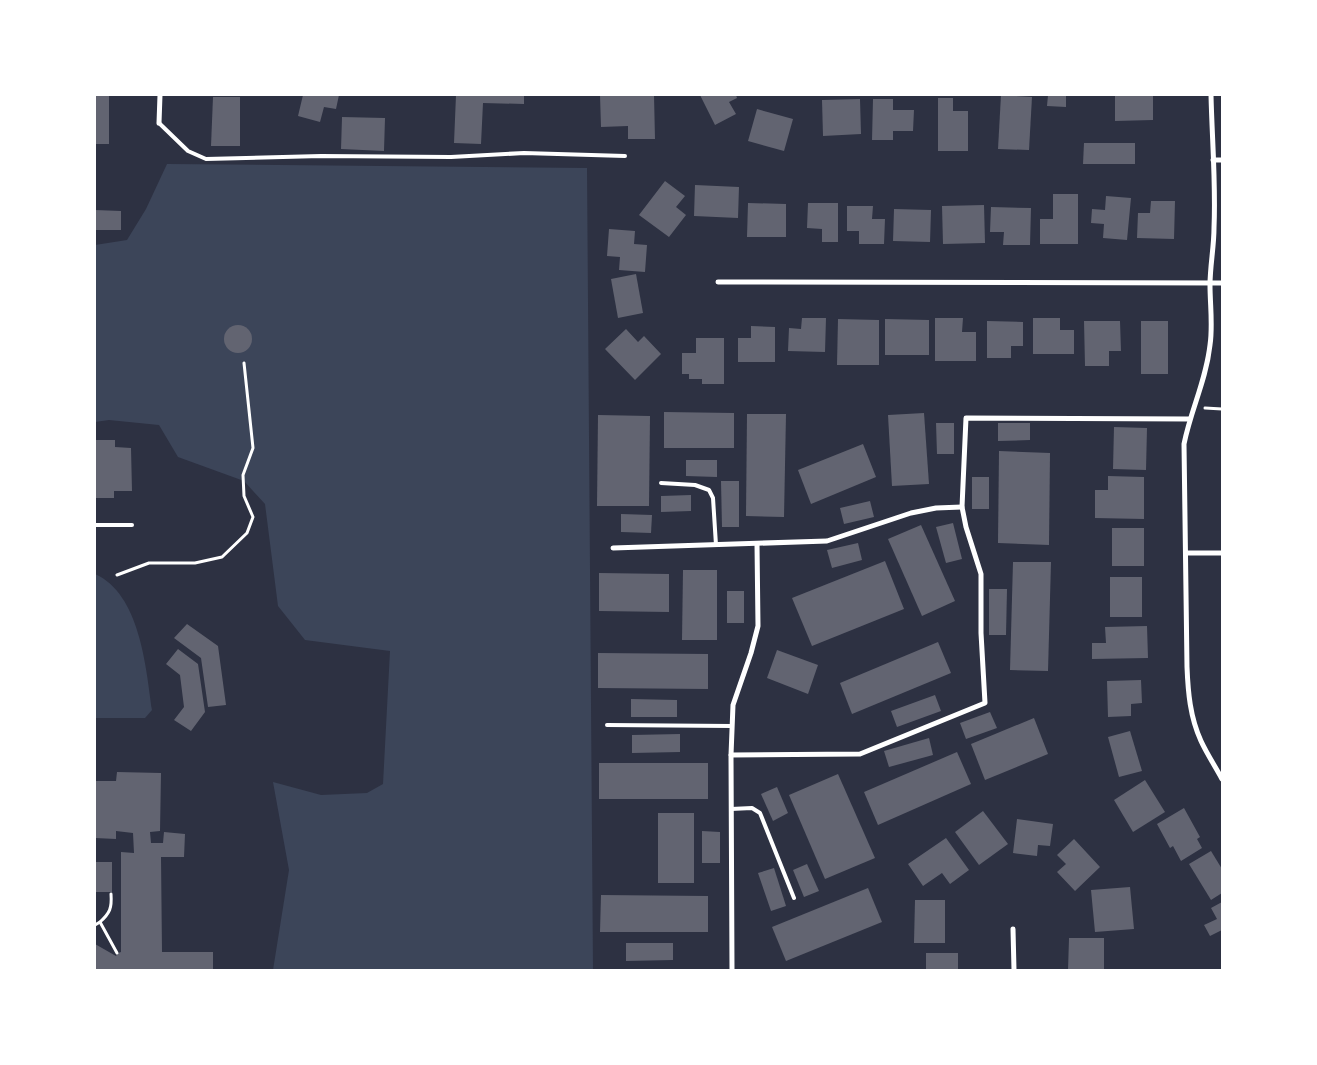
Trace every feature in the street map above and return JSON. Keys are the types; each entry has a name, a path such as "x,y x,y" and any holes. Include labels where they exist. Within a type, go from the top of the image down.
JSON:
{"street":[{"path":"160,95 160,123"},
{"path":"1211,95 1214,227 1210,284 1211,344 1206,371 1195,407 1189,419 1184,444 1187,667 1190,706 1202,743 1222,779"},
{"path":"1213,160 1222,160"},
{"path":"718,282 1222,283"},
{"path":"731,755 860,754 985,703 981,633 981,574 966,527 962,507 966,418 1189,419"},
{"path":"613,548 827,541 911,513 936,508 962,507"},
{"path":"732,970 731,755 733,704 751,653 758,626 757,544"},
{"path":"1186,553 1222,553"},
{"path":"1013,929 1014,970"}],"lane":[{"path":"160,123 188,151 206,159 321,156 451,157 524,153 626,156"},
{"path":"661,483 695,484 709,490 713,498 716,545"},
{"path":"95,525 132,525"},
{"path":"607,725 732,726"},
{"path":"731,809 752,808 760,812 794,898"}],"path":[{"path":"117,575 149,563 195,563 222,557 247,533 253,517 244,496 243,475 253,448 244,363"},
{"path":"1195,407 1222,410"},
{"path":"95,924 109,915 112,906 111,894"},
{"path":"100,922 117,953"}],"shaded area":[{"path":"167,164 587,168 593,970 273,970 289,870 273,782 321,795 367,793 383,784 390,651 305,640 278,606 265,504 244,481 178,457 159,425 109,420 95,422 95,245 127,240 146,209"},
{"path":"95,574 110,584 122,598 131,614 138,633 147,673 152,710 145,718 95,718"}],"building":[{"path":"95,95 109,95 109,144 95,144"},
{"path":"303,95 339,95 336,109 324,107 320,122 298,116"},
{"path":"456,95 524,95 524,104 483,103 481,144 454,143"},
{"path":"600,95 654,95 655,139 628,139 628,126 601,127"},
{"path":"700,95 736,95 737,98 729,102 736,114 715,125"},
{"path":"1001,95 1032,97 1029,150 998,149"},
{"path":"1048,95 1066,95 1066,107 1047,106"},
{"path":"1115,95 1153,95 1153,120 1115,121"},
{"path":"213,97 240,97 240,146 211,146"},
{"path":"938,98 953,98 953,111 968,111 968,151 938,151"},
{"path":"860,99 861,134 823,136 822,100"},
{"path":"873,99 893,99 893,110 914,110 913,131 893,131 893,140 872,140"},
{"path":"757,109 793,119 784,151 748,141"},
{"path":"342,117 385,118 384,151 341,149"},
{"path":"1084,143 1135,143 1135,164 1083,164"},
{"path":"665,181 685,196 676,207 686,215 669,237 639,215"},
{"path":"695,185 739,187 738,218 694,216"},
{"path":"1053,194 1078,194 1078,244 1040,244 1040,219 1053,219"},
{"path":"1106,196 1131,198 1127,240 1103,238 1104,224 1091,223 1092,209 1105,210"},
{"path":"1151,201 1175,201 1174,239 1137,238 1138,213 1150,213"},
{"path":"748,203 786,204 786,237 747,237"},
{"path":"808,203 838,203 838,242 822,242 822,229 807,228"},
{"path":"984,205 985,243 943,244 942,206"},
{"path":"847,206 873,206 872,219 885,219 884,244 859,244 859,231 847,231"},
{"path":"991,207 1031,208 1030,245 1003,245 1004,232 990,232"},
{"path":"894,209 931,210 930,242 893,241"},
{"path":"95,210 121,211 121,230 95,230"},
{"path":"609,229 635,231 634,244 647,245 645,272 619,270 620,257 607,256"},
{"path":"636,274 643,313 618,318 611,279"},
{"path":"802,318 826,318 825,352 788,351 789,328 801,329"},
{"path":"935,318 963,318 962,332 976,332 976,361 935,361"},
{"path":"1033,318 1060,318 1060,330 1074,330 1074,354 1033,354"},
{"path":"838,319 879,320 879,365 837,365"},
{"path":"885,319 929,320 929,355 885,355"},
{"path":"987,321 1023,322 1023,346 1011,346 1011,358 987,358"},
{"path":"1084,321 1120,321 1121,351 1109,351 1109,366 1085,366"},
{"path":"1141,321 1168,321 1168,374 1141,374"},
{"path":"238,325 248,329 252,339 248,349 238,353 228,349 224,339 228,329"},
{"path":"751,326 775,327 775,362 738,362 738,338 751,338"},
{"path":"626,329 638,342 644,336 661,354 635,380 605,349"},
{"path":"696,338 724,338 724,384 702,384 702,379 689,379 689,374 682,374 682,353 696,353"},
{"path":"664,412 734,413 734,448 664,448"},
{"path":"924,413 929,484 892,486 888,415"},
{"path":"747,414 786,414 784,517 746,516"},
{"path":"598,415 650,416 649,506 597,506"},
{"path":"936,423 954,423 954,454 937,454"},
{"path":"998,423 1030,423 1030,440 998,441"},
{"path":"1114,427 1147,428 1146,470 1113,469"},
{"path":"95,440 115,440 115,447 131,448 132,491 114,491 114,498 95,498"},
{"path":"863,444 876,477 811,504 798,470"},
{"path":"999,451 1050,453 1049,545 998,543"},
{"path":"686,460 717,460 717,477 686,476"},
{"path":"1108,476 1144,477 1144,519 1095,518 1095,490 1108,490"},
{"path":"972,477 989,477 989,509 972,509"},
{"path":"721,481 739,481 739,527 722,527"},
{"path":"691,495 691,511 661,512 661,496"},
{"path":"870,501 874,517 844,524 840,508"},
{"path":"621,514 652,515 651,533 621,532"},
{"path":"953,523 962,559 946,563 936,527"},
{"path":"921,525 955,601 922,616 888,539"},
{"path":"1112,528 1144,528 1144,566 1112,566"},
{"path":"858,543 862,560 832,568 827,550"},
{"path":"885,561 904,609 812,646 792,598"},
{"path":"1013,562 1051,562 1048,671 1010,670"},
{"path":"683,570 717,570 717,640 682,640"},
{"path":"599,573 669,574 669,612 599,611"},
{"path":"1110,577 1142,577 1142,617 1110,617"},
{"path":"989,589 1007,589 1006,635 989,635"},
{"path":"727,591 744,591 744,623 727,623"},
{"path":"187,624 218,646 226,705 208,707 201,658 174,638"},
{"path":"1147,626 1148,658 1092,659 1092,643 1106,643 1105,627"},
{"path":"938,642 951,673 852,714 840,683"},
{"path":"178,649 198,664 205,712 191,731 174,720 184,707 180,675 166,664"},
{"path":"777,650 818,665 808,694 767,678"},
{"path":"598,653 708,654 708,689 598,688"},
{"path":"1141,680 1142,703 1131,704 1131,716 1108,717 1107,681"},
{"path":"935,695 941,711 897,727 891,711"},
{"path":"631,699 677,700 677,717 631,717"},
{"path":"990,712 997,728 966,739 960,723"},
{"path":"1034,718 1048,754 985,780 971,744"},
{"path":"1130,731 1142,771 1119,777 1108,737"},
{"path":"680,734 680,752 632,753 632,735"},
{"path":"929,738 933,755 889,767 884,751"},
{"path":"957,752 971,784 878,825 864,792"},
{"path":"599,763 708,763 708,799 599,799"},
{"path":"117,772 161,773 160,831 150,832 151,843 163,843 164,832 185,834 184,857 161,857 162,952 213,952 213,970 95,970 95,944 116,956 121,952 121,852 134,853 133,833 116,831 116,839 95,838 95,781 116,781"},
{"path":"838,774 875,858 825,879 789,795"},
{"path":"1145,780 1165,812 1133,832 1114,800"},
{"path":"777,787 788,813 773,821 761,794"},
{"path":"1184,808 1200,837 1197,839 1202,848 1181,861 1173,846 1170,848 1157,824"},
{"path":"983,811 1008,844 979,865 955,832"},
{"path":"658,813 694,813 694,883 658,883"},
{"path":"1017,819 1053,824 1050,846 1038,845 1037,856 1013,853"},
{"path":"702,831 720,832 720,863 702,863"},
{"path":"946,838 969,870 950,884 942,873 923,886 908,864"},
{"path":"1074,839 1100,867 1075,891 1057,872 1066,864 1057,855"},
{"path":"1211,851 1222,869 1222,893 1211,900 1189,864"},
{"path":"95,862 112,862 112,892 95,892"},
{"path":"807,864 819,891 804,897 793,870"},
{"path":"774,868 786,906 771,911 758,873"},
{"path":"1130,887 1134,929 1095,932 1091,890"},
{"path":"868,888 882,922 786,961 772,927"},
{"path":"601,895 708,896 708,932 600,932"},
{"path":"915,900 945,900 945,943 914,943"},
{"path":"1222,902 1222,930 1210,936 1204,925 1217,919 1211,908"},
{"path":"1069,938 1104,938 1104,970 1068,970"},
{"path":"626,943 673,943 673,960 626,961"},
{"path":"926,953 958,953 958,970 926,970"}]}
